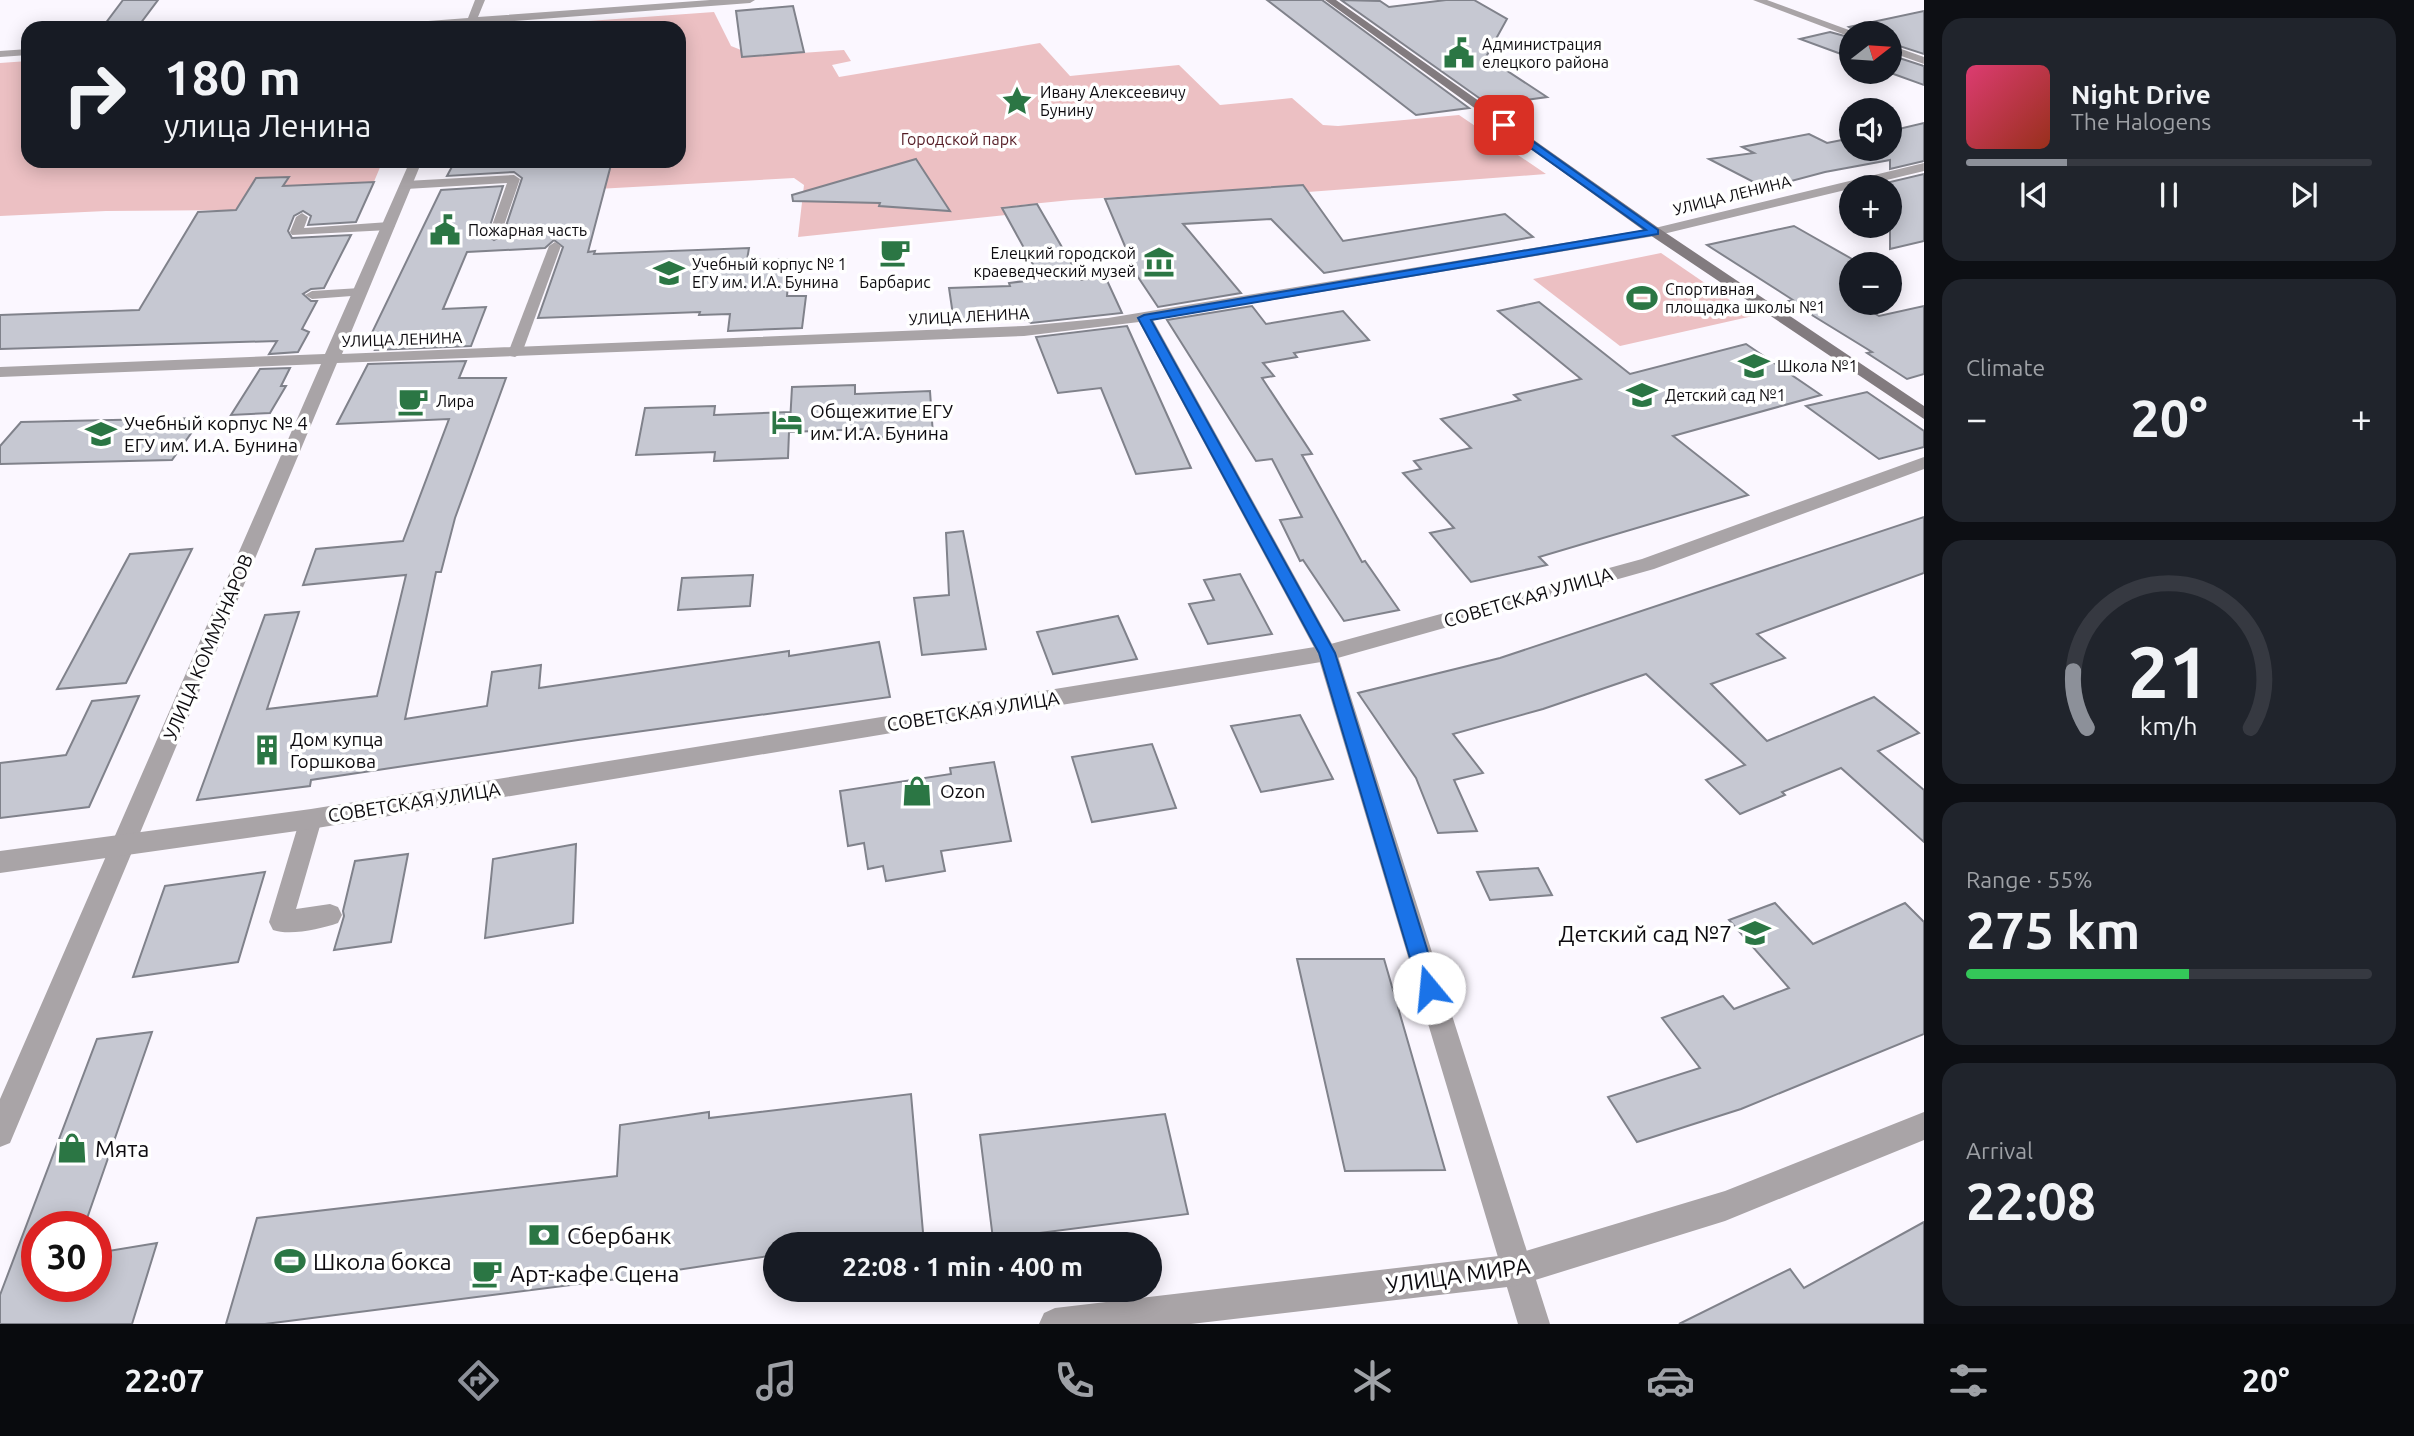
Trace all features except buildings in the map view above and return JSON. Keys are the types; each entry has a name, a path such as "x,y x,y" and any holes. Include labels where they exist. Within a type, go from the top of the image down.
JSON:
{"main road":[{"path":"1330,0 1655,232 1924,414"}],"street":[{"path":"472,21 480,0"},
{"path":"511,21 712,1 750,0"},
{"path":"1758,0 1839,29"},
{"path":"0,54 21,52"},
{"path":"1902,53 1924,61"},
{"name":"УЛИЦА ЛЕНИНА","path":"0,372 1024,331 1144,318 1655,232 1924,167"},
{"name":"УЛИЦА КОММУНАРОВ","path":"0,1133 413,168"},
{"path":"1144,318 1327,653 1534,1324"},
{"name":"СОВЕТСКАЯ УЛИЦА","path":"0,862 311,819 1327,653 1647,564 1924,463"},
{"name":"УЛИЦА МИРА","path":"1055,1324 1516,1270 1725,1206 1924,1126"}],"lane":[{"path":"406,186 514,179 495,234"},
{"path":"302,217 296,232 389,226"},
{"path":"515,353 555,246"},
{"path":"312,295 360,292"},
{"path":"311,819 281,922 330,915"}],"green space":[{"name":"Городской парк","path":"714,12 731,46 741,50 743,57 844,50 851,61 832,65 839,77 1040,43 1070,76 1179,65 1220,105 1292,98 1323,125 1459,115 1546,174 1308,192 1302,185 1071,200 1002,207 1006,215 798,237 804,185 794,178 561,191 561,168 686,168 686,21 589,21"},
{"path":"21,62 21,168 380,168 368,196 270,208 288,177 256,178 236,210 106,211 0,216 0,63"},
{"name":"Спортивная площадка школы №1","path":"1661,253 1753,316 1620,346 1533,279"}],"place":[{"name":"Администрация елецкого района","path":"1459,53"},
{"name":"Ивану Алексеевичу Бунину","path":"1017,101"},
{"name":"Пожарная часть","path":"445,230"},
{"name":"Барбарис","path":"895,252"},
{"name":"Елецкий городской краеведческий музей","path":"1159,262"},
{"name":"Учебный корпус № 1 ЕГУ им. И.А. Бунина","path":"669,273"},
{"name":"Спортивная площадка школы №1","path":"1642,298"},
{"name":"Школа №1","path":"1754,366"},
{"name":"Детский сад №1","path":"1642,395"},
{"name":"Лира","path":"413,401"},
{"name":"Общежитие ЕГУ им. И.А. Бунина","path":"787,422"},
{"name":"Учебный корпус № 4 ЕГУ им. И.А. Бунина","path":"101,434"},
{"name":"Дом купца Горшкова","path":"267,750"},
{"name":"Ozon","path":"917,791"},
{"name":"Детский сад №7","path":"1755,933"},
{"name":"Мята","path":"72,1148"},
{"name":"Сбербанк","path":"544,1235"},
{"name":"Школа бокса","path":"290,1261"},
{"name":"Арт-кафе Сцена","path":"487,1273"}],"route":[{"path":"1429,988 1327,653 1144,318 1655,232 1504,125"}]}
